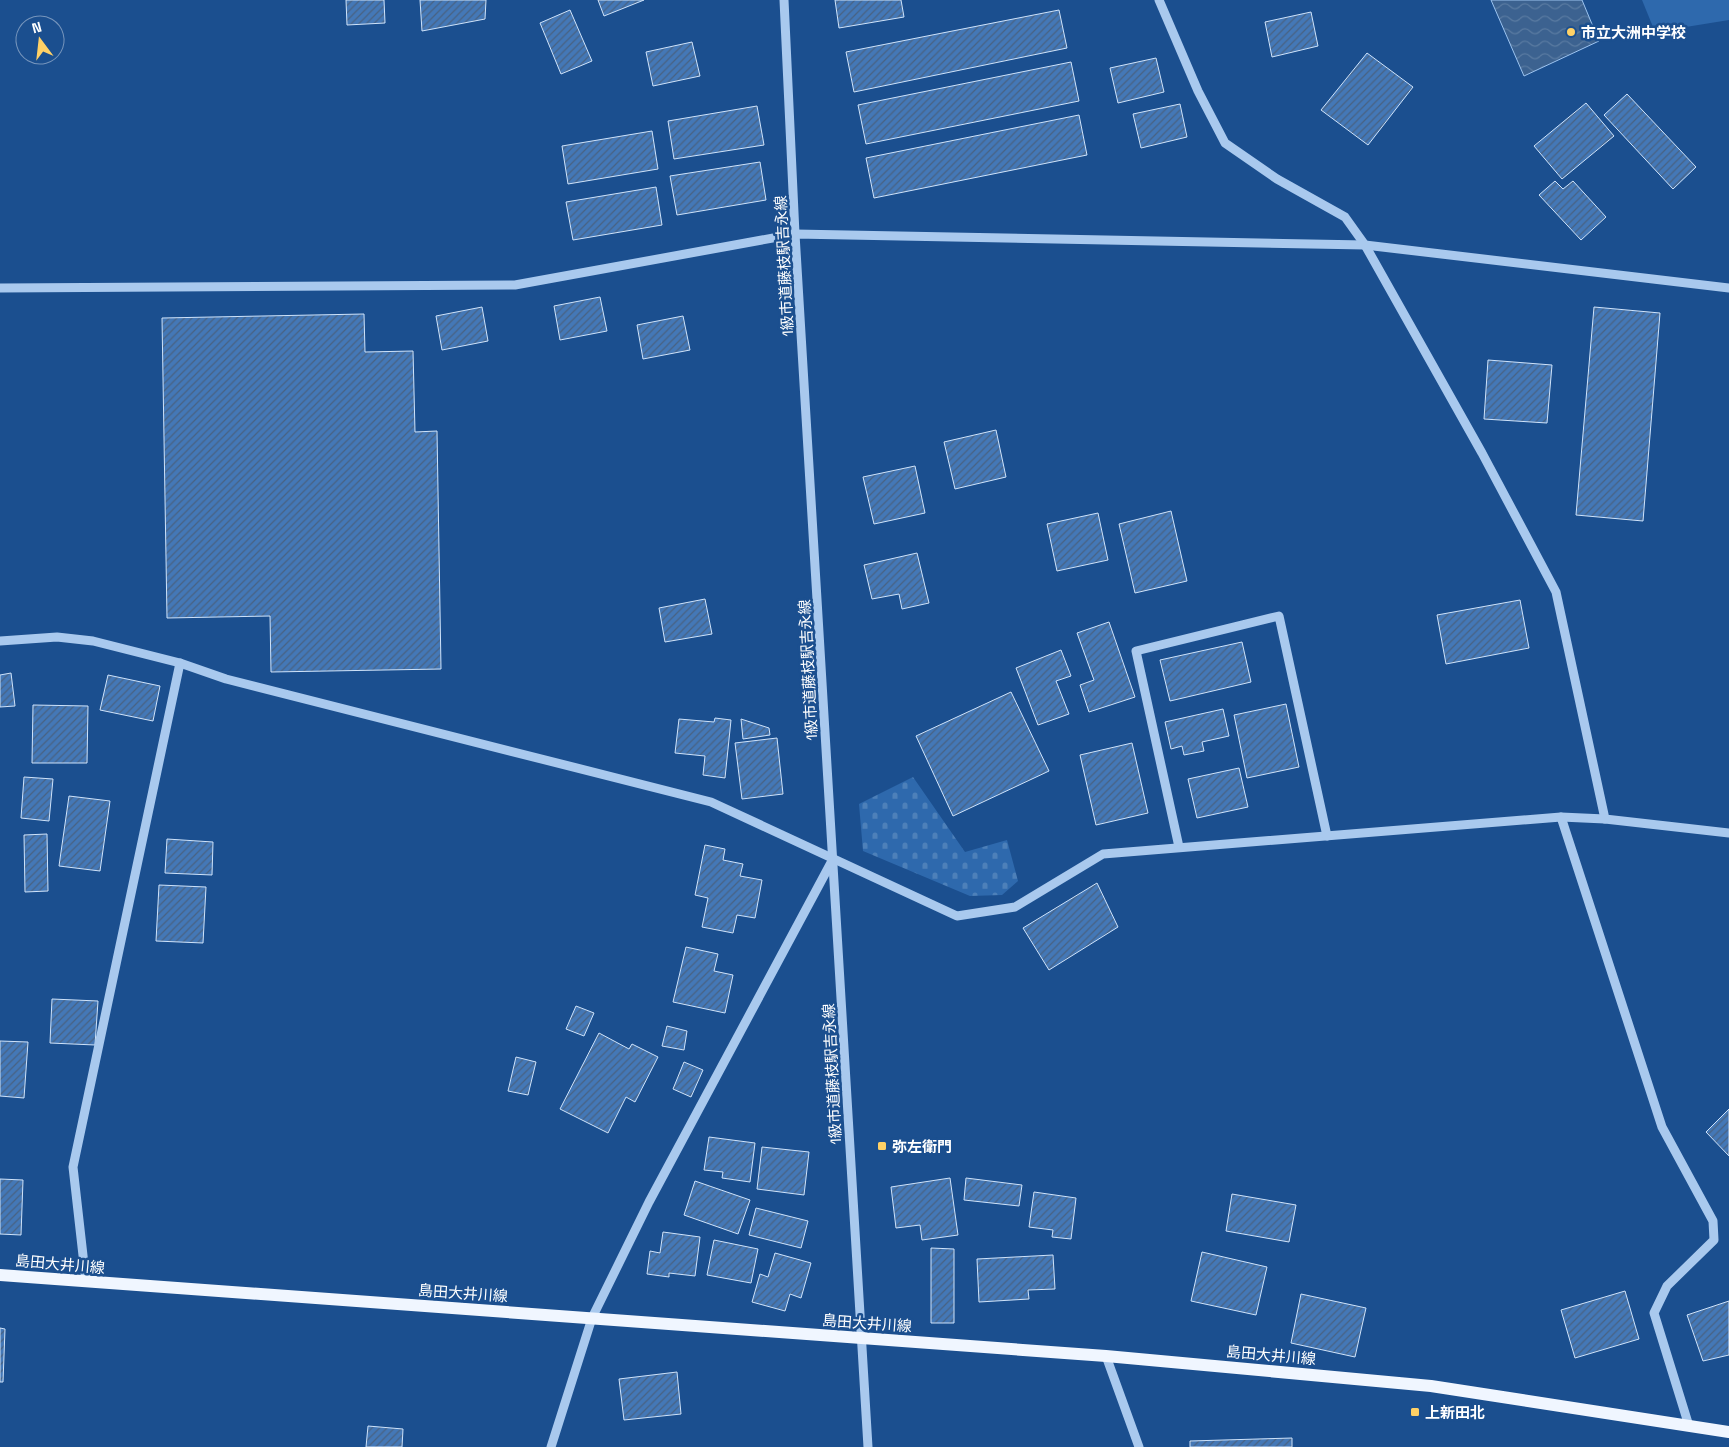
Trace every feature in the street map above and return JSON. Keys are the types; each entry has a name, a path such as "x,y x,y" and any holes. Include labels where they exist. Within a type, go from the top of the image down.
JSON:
{"main road":[{"name":"島田大井川線","path":"0,1275 1106,1356 1431,1386 1729,1432"}],"street":[{"name":"1級市道藤枝駅吉永線","path":"784,0 795,234 868,1447"},
{"path":"1160,0 1198,91 1225,143 1277,179 1345,217 1365,245 1482,453 1556,592 1605,819"},
{"path":"0,288 515,285 795,234 1365,245 1729,288"},
{"path":"1179,847 1136,651 1279,616 1328,836"},
{"path":"0,641 57,637 93,640 180,663 226,678 711,802 957,916 1015,907 1103,854 1561,818 1605,819 1729,833"},
{"path":"86,1282 73,1167 180,663"},
{"path":"1561,818 1662,1127 1713,1221 1714,1240 1667,1286 1654,1313 1689,1426"},
{"path":"551,1447 592,1318 648,1202 833,858"},
{"path":"1106,1356 1139,1447"}],"green space":[{"path":"1642,0 1729,0 1729,20 1655,32"},
{"path":"913,777 965,852 1007,840 1018,881 1002,895 970,896 863,851 859,804"}],"water":[{"path":"1491,0 1582,0 1599,41 1524,76"}],"building":[{"path":"346,0 384,0 385,23 347,25"},
{"path":"420,0 486,0 485,19 422,31"},
{"path":"598,0 644,0 604,16"},
{"path":"835,0 901,0 904,17 839,28"},
{"path":"570,10 592,61 561,74 540,23"},
{"path":"1059,10 1067,48 854,92 846,52"},
{"path":"1311,12 1318,46 1272,57 1265,22"},
{"path":"692,42 700,76 653,86 646,52"},
{"path":"1367,53 1413,87 1368,145 1321,110"},
{"path":"1156,58 1164,92 1118,103 1110,68"},
{"path":"1071,62 1079,101 866,144 858,105"},
{"path":"1627,94 1696,167 1673,189 1604,115"},
{"path":"1586,103 1614,136 1562,179 1534,146"},
{"path":"1180,104 1187,137 1141,148 1133,114"},
{"path":"757,106 764,145 674,159 668,121"},
{"path":"1079,115 1087,155 874,198 866,158"},
{"path":"652,131 658,169 568,184 562,146"},
{"path":"760,162 766,200 677,215 670,176"},
{"path":"1555,181 1563,189 1573,181 1606,217 1581,240 1539,195"},
{"path":"656,187 662,225 573,240 566,202"},
{"path":"600,297 607,331 560,340 554,306"},
{"path":"482,307 488,341 442,350 436,316"},
{"path":"1594,307 1660,313 1643,521 1576,515"},
{"path":"364,314 365,352 413,351 415,432 437,431 441,669 271,672 270,616 167,618 162,318"},
{"path":"683,316 690,350 643,359 637,325"},
{"path":"1488,360 1552,365 1547,423 1484,419"},
{"path":"996,430 1006,477 955,489 944,442"},
{"path":"915,466 925,513 874,524 863,477"},
{"path":"1171,511 1187,581 1135,593 1119,524"},
{"path":"1098,513 1108,560 1057,571 1047,524"},
{"path":"917,553 929,603 902,609 899,594 872,599 864,565"},
{"path":"705,599 712,634 665,642 659,608"},
{"path":"1520,600 1529,648 1446,664 1437,615"},
{"path":"1109,622 1135,697 1089,712 1080,685 1094,680 1077,633"},
{"path":"1242,642 1251,682 1170,701 1160,660"},
{"path":"1061,650 1071,676 1056,681 1069,714 1038,725 1016,668"},
{"path":"11,673 15,706 0,707 0,675"},
{"path":"108,675 160,686 153,721 100,710"},
{"path":"1011,692 1049,771 953,816 916,736"},
{"path":"1286,704 1299,767 1247,778 1234,715"},
{"path":"33,705 88,706 87,763 32,763"},
{"path":"1223,709 1229,736 1202,742 1204,751 1184,755 1182,746 1171,749 1165,722"},
{"path":"715,718 731,720 725,778 703,775 705,756 675,753 679,719 714,722"},
{"path":"741,719 769,728 770,735 743,739"},
{"path":"777,738 783,794 742,799 735,743"},
{"path":"1132,743 1148,813 1096,825 1080,755"},
{"path":"1239,768 1248,807 1197,818 1188,779"},
{"path":"24,777 53,779 49,821 21,818"},
{"path":"69,796 110,801 100,871 59,866"},
{"path":"47,834 48,891 25,892 24,835"},
{"path":"167,839 213,842 212,875 165,873"},
{"path":"705,845 725,849 723,860 743,864 740,876 762,880 755,918 737,915 733,933 702,927 708,898 695,895"},
{"path":"1097,883 1118,927 1049,970 1023,928"},
{"path":"159,885 206,887 203,943 156,941"},
{"path":"686,947 718,954 714,971 733,975 725,1013 673,1002"},
{"path":"52,999 98,1001 95,1045 50,1043"},
{"path":"576,1006 594,1013 584,1036 566,1029"},
{"path":"667,1026 687,1031 684,1050 662,1046"},
{"path":"599,1033 629,1049 632,1044 658,1057 635,1102 626,1097 608,1133 560,1109"},
{"path":"0,1041 28,1042 24,1098 0,1096"},
{"path":"516,1057 536,1062 528,1095 508,1091"},
{"path":"684,1062 703,1070 691,1097 673,1089"},
{"path":"1729,1109 1729,1156 1706,1132"},
{"path":"709,1137 755,1143 750,1182 722,1178 723,1172 704,1170"},
{"path":"762,1147 809,1152 804,1195 757,1189"},
{"path":"950,1178 958,1235 922,1240 920,1225 896,1228 891,1187"},
{"path":"966,1178 1022,1185 1019,1206 964,1200"},
{"path":"0,1179 23,1180 21,1235 0,1234"},
{"path":"695,1181 750,1200 738,1234 684,1215"},
{"path":"1034,1192 1076,1198 1071,1239 1052,1237 1053,1230 1029,1227"},
{"path":"1232,1194 1296,1205 1289,1242 1226,1231"},
{"path":"756,1208 808,1221 801,1248 749,1235"},
{"path":"663,1232 700,1237 695,1276 669,1273 669,1277 647,1274 650,1251 660,1253"},
{"path":"714,1240 758,1249 751,1283 707,1275"},
{"path":"931,1248 954,1249 954,1323 931,1323"},
{"path":"1202,1252 1267,1267 1256,1315 1191,1301"},
{"path":"775,1253 811,1263 801,1298 790,1294 785,1311 752,1302 760,1274 768,1277"},
{"path":"1053,1255 1055,1289 1028,1290 1029,1299 979,1302 977,1259"},
{"path":"1625,1291 1639,1339 1575,1358 1561,1310"},
{"path":"1301,1294 1366,1308 1355,1357 1291,1343"},
{"path":"1729,1301 1729,1355 1703,1361 1687,1315"},
{"path":"0,1328 5,1329 3,1382 0,1382"},
{"path":"677,1372 681,1414 624,1420 619,1379"},
{"path":"368,1426 403,1429 402,1447 366,1447"},
{"path":"1292,1438 1292,1447 1190,1447 1190,1441"}],"place":[{"name":"市立大洲中学校","path":"1571,32"},
{"name":"弥左衛門","path":"882,1146"},
{"name":"上新田北","path":"1415,1412"}]}
